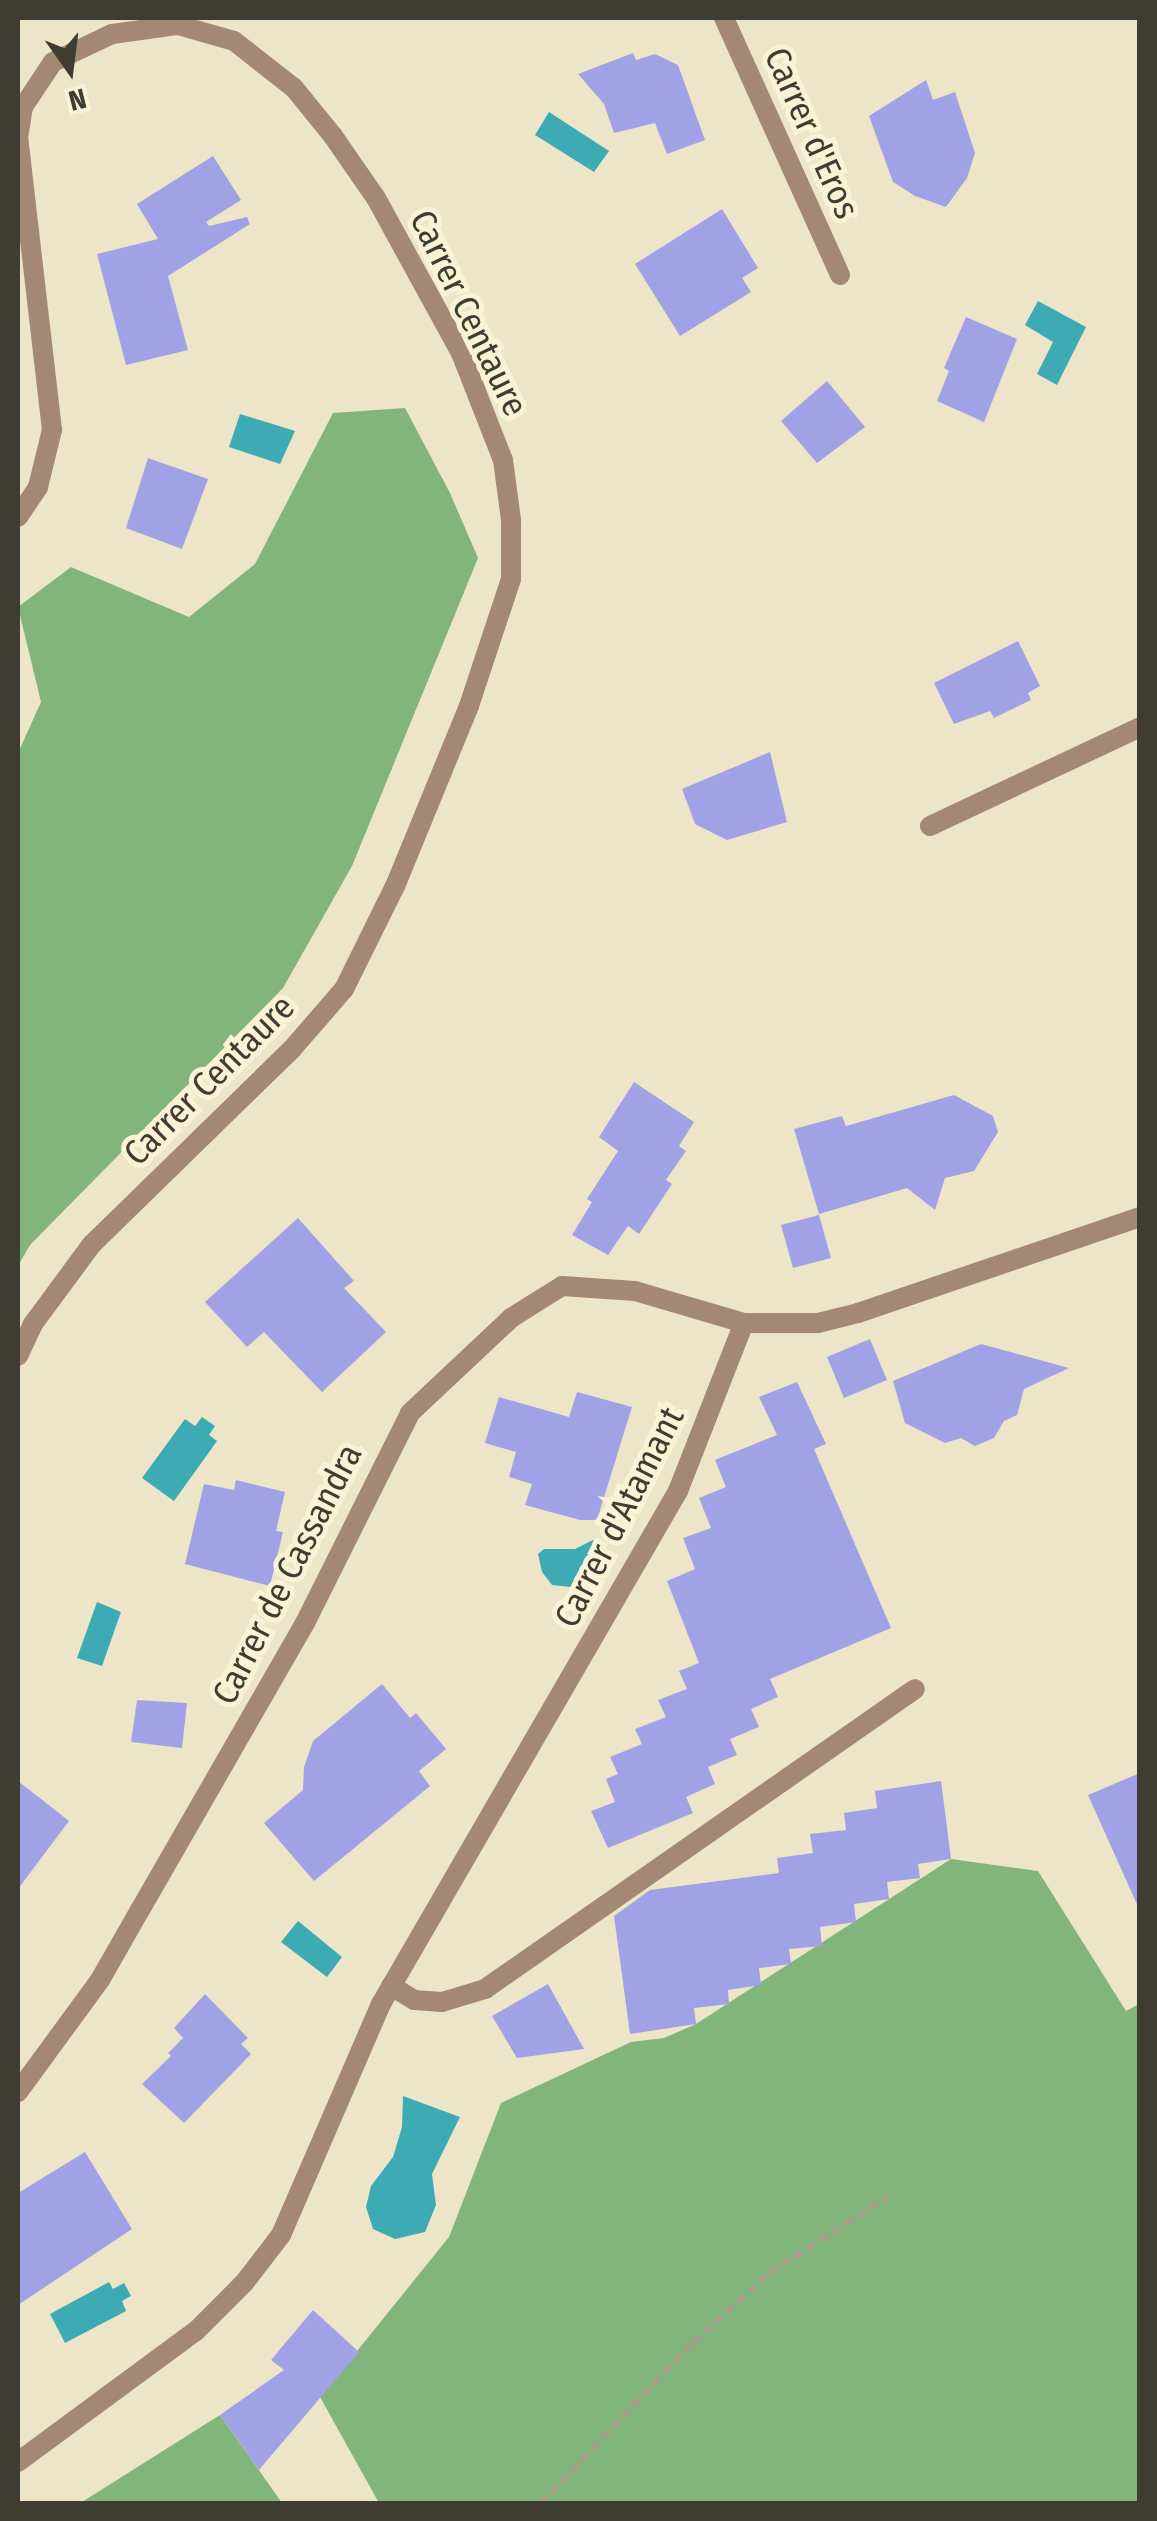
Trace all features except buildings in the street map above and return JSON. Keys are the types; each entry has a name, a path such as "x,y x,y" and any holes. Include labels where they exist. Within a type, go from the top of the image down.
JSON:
{"street":[{"name":"Carrer d'Eros","path":"724,18 840,276"},
{"name":"Carrer Centaure","path":"18,517 38,487 52,430 18,138 23,107 53,62 112,34 178,25 234,41 294,88 332,136 376,198 461,353 503,460 511,520 511,579 496,635 461,724 395,886 344,989 292,1049 92,1244 33,1324 18,1356"},
{"path":"930,826 1140,727"},
{"path":"744,1323 818,1322 858,1313 1140,1217"},
{"name":"Carrer de Cassandra","path":"18,2092 59,2040 124,1938 304,1624 410,1412 511,1318 562,1286 635,1291 744,1323"},
{"name":"Carrer d'Atamant","path":"18,2462 196,2331 244,2283 280,2235 302,2191 352,2062 391,1986 663,1519 698,1447 744,1323"},
{"path":"391,1986 414,2000 442,2002 485,1989 915,1689"}],"path":[{"path":"540,2504 693,2343 769,2273 888,2198"}],"green space":[{"path":"405,408 450,493 478,558 352,866 283,988 30,1245 18,1266 18,753 41,702 18,607 71,567 189,617 255,564 333,413"},
{"path":"951,1859 1038,1871 1126,2011 1139,2004 1139,2503 379,2503 320,2397 449,2237 501,2103 631,2042 664,2038 696,2024"},
{"path":"220,2415 282,2503 82,2502"}],"water":[{"path":"549,112 609,151 594,172 535,135"},
{"path":"1038,301 1086,327 1057,385 1037,374 1053,342 1025,325"},
{"path":"240,414 295,431 280,464 229,447"},
{"path":"202,1417 215,1426 209,1435 217,1441 174,1501 142,1478 185,1419 195,1426"},
{"path":"593,1540 603,1552 590,1578 580,1588 552,1585 542,1572 538,1554 544,1549 575,1549"},
{"path":"97,1602 121,1612 102,1666 77,1658"},
{"path":"298,1921 342,1957 327,1977 281,1942"},
{"path":"403,2096 460,2117 432,2174 436,2205 425,2232 395,2239 373,2229 366,2207 371,2186 393,2157 402,2127"},
{"path":"109,2282 113,2289 124,2283 131,2296 122,2301 126,2311 65,2343 50,2314"}]}
